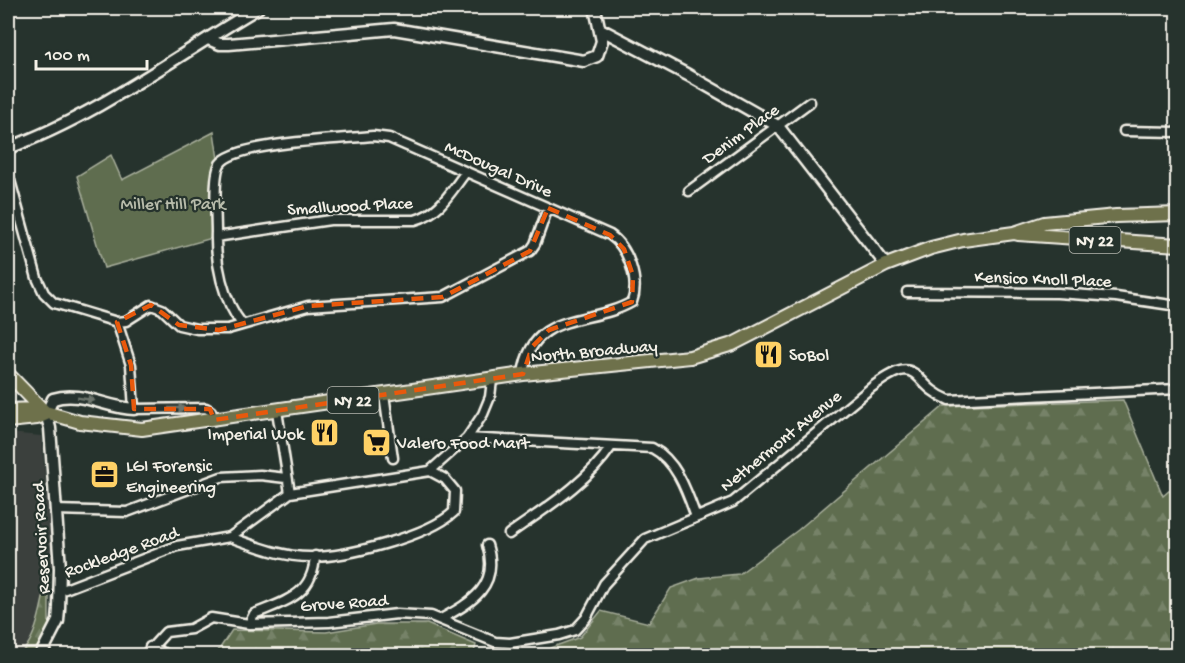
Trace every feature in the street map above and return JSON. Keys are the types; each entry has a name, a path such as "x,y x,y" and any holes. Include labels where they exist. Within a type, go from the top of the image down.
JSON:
{"main road":[{"name":"North Broadway","path":"8,410 34,409 46,414 129,430 214,420 523,374 662,362 711,352 753,334 886,265 943,244 1014,233 1044,223 1116,216 1178,214"},
{"name":"NY 22","path":"1014,233 1178,244"},
{"path":"8,374 46,414 26,420 8,421"}],"street":[{"path":"8,148 39,135 110,98 258,8"},
{"path":"208,39 220,44 229,44 394,29 584,61 592,59 600,52 600,29 595,8"},
{"path":"600,29 778,126 886,265"},
{"name":"Denim Place","path":"689,191 810,102"},
{"path":"1124,131 1178,132"},
{"name":"McDougal Drive","path":"216,237 217,181 220,164 228,157 248,150 373,136 389,138 610,235 620,244 633,276 633,299 618,307 572,318 549,330 532,347 525,361 523,374"},
{"name":"Smallwood Place","path":"216,237 330,220 415,220 437,208 466,172"},
{"path":"8,173 37,278 44,292 60,306 117,322 126,321 151,305 162,309 173,321 187,327 219,330 308,306 443,297 530,251 535,244 548,208"},
{"path":"216,237 219,266 228,298 242,324"},
{"name":"Kensico Knoll Place","path":"907,292 1057,293 1116,297 1178,306"},
{"path":"117,322 131,365 134,409"},
{"name":"Nethermont Avenue","path":"441,619 495,642 510,643 575,630 595,604 604,584 645,539 733,502 872,387 896,371 905,369 916,374 949,400 1178,389"},
{"path":"230,537 277,553 315,556 374,547 446,520 454,512 455,491 445,479 430,471 467,438 486,407 492,380"},
{"path":"384,395 393,458"},
{"path":"46,414 53,399 62,397 92,399 111,407 134,409 206,408 211,411 214,420"},
{"path":"277,411 288,487"},
{"name":"Reservoir Road","path":"40,656 58,621 60,591 50,428 46,414"},
{"path":"467,438 646,447 663,454 677,473 696,517"},
{"path":"509,534 567,492 611,447"},
{"name":"Rockledge Road","path":"60,591 177,546 230,537 288,487 430,471"},
{"path":"55,510 127,512 221,477 260,475 288,487"},
{"path":"441,619 469,602 485,585 492,561 487,545"},
{"name":"Grove Road","path":"249,624 254,614 286,602 306,587 314,571 315,556"},
{"name":"Grove Road","path":"144,656 166,632 190,629 211,618 249,624 328,622 397,614 420,614 441,619"},
{"path":"150,647 170,656"}],"highlighted area":[{"path":"548,208 610,235 624,249 633,276 632,302 549,330 532,347 523,374 214,420 210,409 134,409 131,365 117,322 151,305 179,325 219,330 308,306 443,297 530,251"}],"shaded area":[{"path":"8,433 41,436 54,559 36,631 24,651 17,656 8,655"}],"green space":[{"name":"Miller Hill Park","path":"214,132 219,166 216,237 104,268 77,176 111,155 122,180"},
{"path":"1123,400 1163,496 1177,484 1177,655 550,655 550,648 580,637 601,611 649,623 671,588 699,578 739,574 798,530 944,406"},
{"path":"49,569 49,624 34,655 17,656 30,640 35,629"},
{"path":"376,624 427,624 476,645 473,656 250,656 246,649 231,655 216,654 232,630 326,632"}],"place":[{"name":"SoBol","path":"768,354"},
{"name":"Imperial Wok","path":"325,433"},
{"name":"Valero Food Mart","path":"376,442"},
{"name":"LGI Forensic Engineering","path":"105,475"}]}
